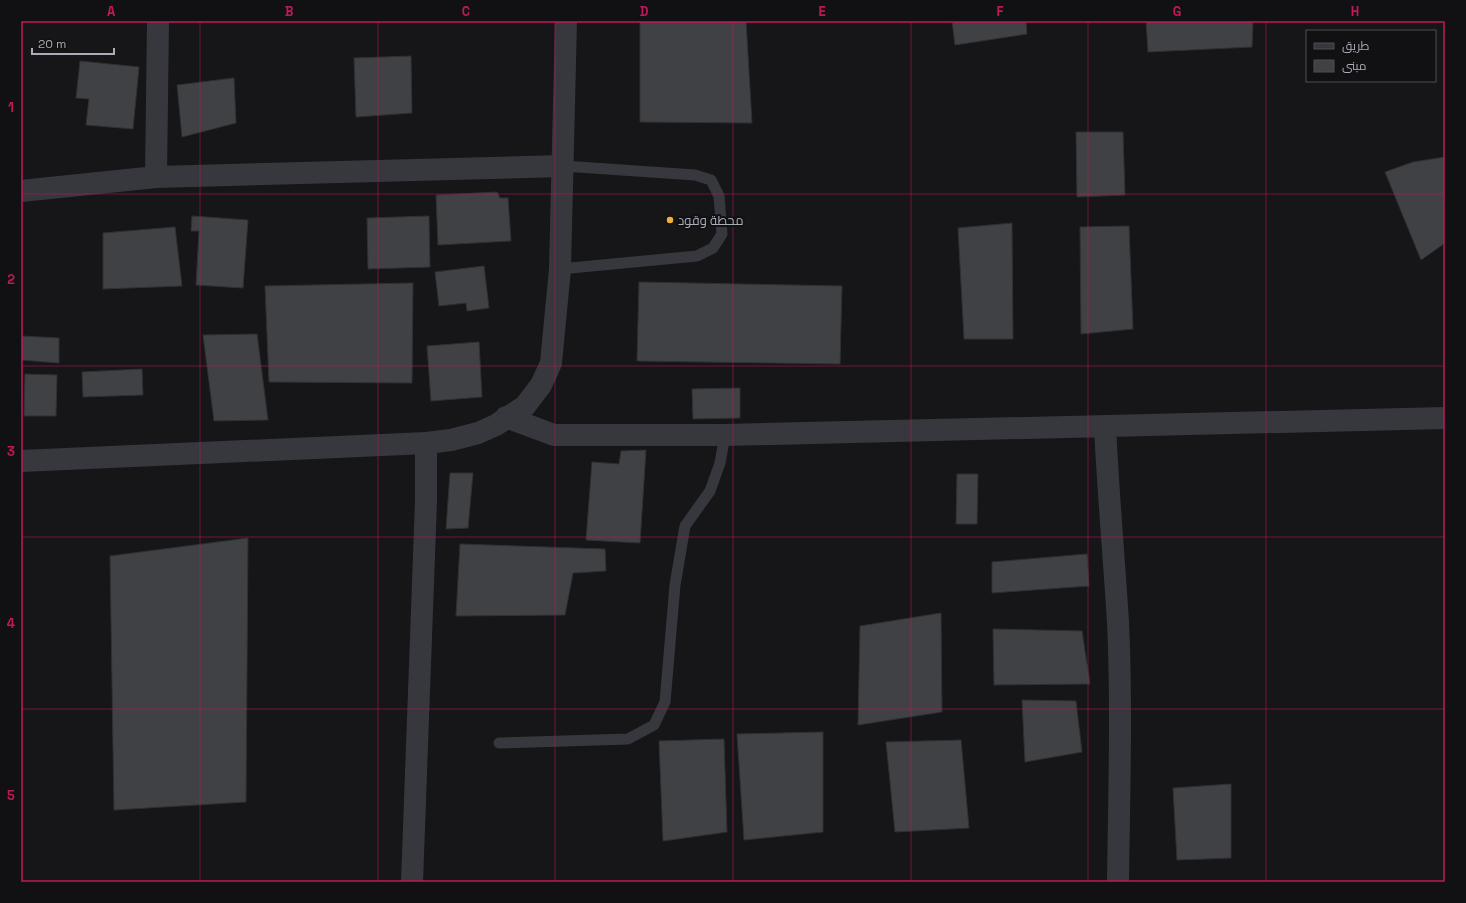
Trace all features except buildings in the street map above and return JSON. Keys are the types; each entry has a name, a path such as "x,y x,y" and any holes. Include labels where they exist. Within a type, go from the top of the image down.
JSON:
{"street":[{"path":"156,178 158,21"},
{"path":"21,461 426,443 451,440 478,433 526,406 541,385 551,363 560,269 566,21"},
{"path":"21,192 156,178 563,166"},
{"path":"506,417 554,434 725,435 1445,418"},
{"path":"1105,426 1108,492 1118,623 1120,752 1118,882"},
{"path":"412,882 426,501 426,443"}],"lane":[{"path":"560,269 697,256 713,248 722,234 719,196 711,180 696,175 563,166"},
{"path":"499,743 628,739 654,725 665,702 675,585 685,526 710,491 720,463 725,435"}],"place":[{"name":"محطة وقود","path":"670,220"}]}
